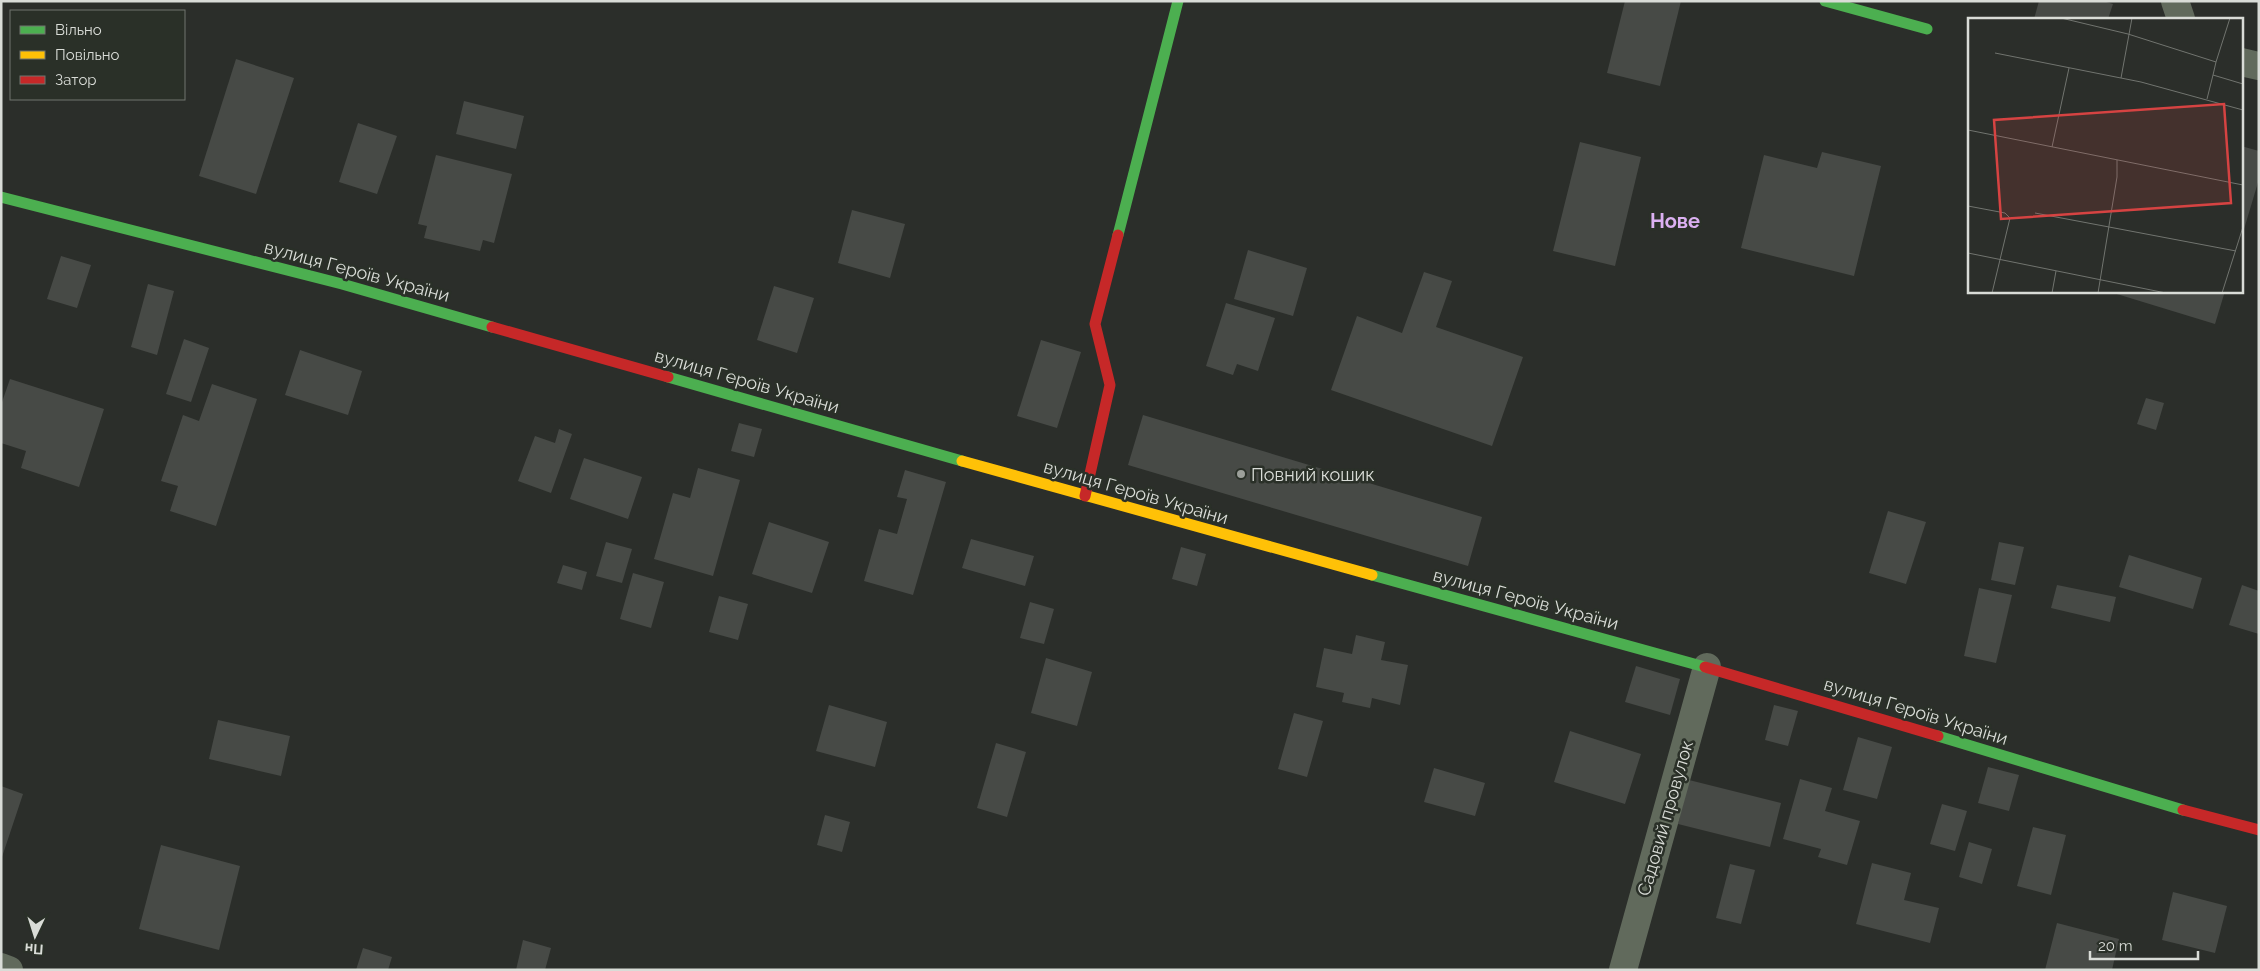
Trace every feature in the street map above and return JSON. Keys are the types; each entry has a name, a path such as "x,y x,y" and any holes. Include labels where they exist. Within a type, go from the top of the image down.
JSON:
{"street":[{"path":"1085,496 1110,385 1095,324 1178,1"},
{"path":"1825,1 1928,29"},
{"path":"2175,1 2181,18"},
{"path":"2242,62 2259,66"},
{"name":"вулиця Героїв України","path":"1,197 342,284 1085,496 1707,667 2220,821 2259,830"},
{"name":"Садовий провулок","path":"1623,970 1707,667"},
{"path":"1,967 9,970"}],"building":[{"path":"1625,1 1681,1 1660,86 1607,73"},
{"path":"2039,1 2103,1 2113,4 2108,18 2034,18"},
{"path":"236,59 294,78 256,194 199,176"},
{"path":"464,101 524,116 516,149 456,134"},
{"path":"358,123 397,136 377,194 339,182"},
{"path":"1580,142 1641,157 1615,266 1553,251"},
{"path":"2242,146 2259,151 2259,179 2242,236"},
{"path":"1822,152 1881,166 1854,276 1741,248 1764,155 1817,168"},
{"path":"436,155 512,174 494,243 483,240 480,251 424,238 427,226 418,224"},
{"path":"852,210 905,224 890,278 838,263"},
{"path":"1248,250 1307,268 1293,316 1234,299"},
{"path":"61,256 91,265 77,308 47,299"},
{"path":"1424,272 1452,281 1436,327 1523,357 1492,446 1331,390 1357,316 1402,333"},
{"path":"148,284 174,291 157,355 131,347"},
{"path":"774,286 814,298 797,353 757,340"},
{"path":"2110,292 2225,292 2215,324"},
{"path":"1226,303 1275,318 1258,371 1237,364 1233,375 1206,366"},
{"path":"184,339 209,348 191,402 166,394"},
{"path":"1041,340 1081,352 1057,428 1017,416"},
{"path":"300,350 362,371 348,415 285,395"},
{"path":"10,379 104,409 79,487 21,468 26,451 1,443 1,405"},
{"path":"212,384 257,399 216,526 170,511 178,486 161,481 183,415 199,421"},
{"path":"2146,398 2164,403 2156,430 2137,424"},
{"path":"1143,415 1482,517 1468,566 1128,465"},
{"path":"739,423 762,429 754,457 731,451"},
{"path":"559,429 572,434 551,493 518,481 535,436 555,443"},
{"path":"584,458 642,477 628,519 570,499"},
{"path":"698,468 740,480 713,576 654,559 673,493 690,498"},
{"path":"905,470 946,482 913,595 864,581 879,529 897,534 907,499 897,497"},
{"path":"1888,511 1926,522 1906,584 1869,573"},
{"path":"769,522 829,542 812,593 752,574"},
{"path":"971,539 1034,556 1025,586 962,568"},
{"path":"606,542 632,549 622,583 596,576"},
{"path":"1999,542 2024,547 2015,585 1991,580"},
{"path":"1181,547 1206,554 1197,586 1172,579"},
{"path":"2129,555 2202,578 2193,609 2119,587"},
{"path":"563,565 587,572 582,590 557,583"},
{"path":"633,573 664,582 651,628 620,619"},
{"path":"2057,585 2116,597 2110,622 2051,608"},
{"path":"2242,585 2259,591 2259,634 2229,625"},
{"path":"1979,588 2012,595 1996,663 1964,656"},
{"path":"719,596 748,604 738,640 709,632"},
{"path":"1030,602 1054,609 1044,644 1020,638"},
{"path":"1356,635 1385,642 1381,660 1408,665 1400,705 1372,698 1370,708 1342,702 1344,693 1316,687 1324,648 1352,654"},
{"path":"1046,658 1092,672 1077,726 1031,713"},
{"path":"1636,666 1680,679 1670,715 1625,702"},
{"path":"829,705 887,722 875,767 816,751"},
{"path":"1774,705 1798,711 1788,746 1765,740"},
{"path":"1294,713 1323,721 1307,777 1278,769"},
{"path":"218,720 290,736 281,776 209,759"},
{"path":"1570,731 1641,754 1625,804 1554,782"},
{"path":"1858,737 1892,747 1877,799 1843,790"},
{"path":"996,743 1026,752 1007,817 977,808"},
{"path":"1988,767 2019,775 2009,811 1978,803"},
{"path":"1434,768 1485,783 1475,816 1424,802"},
{"path":"1800,779 1832,788 1825,811 1860,821 1847,865 1818,857 1821,849 1783,839"},
{"path":"1689,780 1781,803 1770,847 1678,824"},
{"path":"1,786 23,794 2,857 1,857"},
{"path":"1942,804 1967,811 1955,851 1930,844"},
{"path":"825,815 850,822 842,852 817,845"},
{"path":"2033,827 2066,835 2051,895 2017,886"},
{"path":"1969,842 1992,849 1982,884 1959,877"},
{"path":"161,845 240,866 219,950 139,929"},
{"path":"1872,863 1911,873 1904,900 1939,908 1930,943 1856,924"},
{"path":"1730,864 1755,870 1741,924 1716,918"},
{"path":"2173,892 2227,906 2215,953 2162,940"},
{"path":"2057,923 2119,939 2112,970 2045,970"},
{"path":"523,940 551,948 545,970 516,970"},
{"path":"363,948 392,957 388,970 356,970"}],"traffic: fast":[{"path":"1118,235 1178,1"},
{"path":"1825,1 1927,29"},
{"path":"1,197 342,284 492,327"},
{"path":"668,377 962,461"},
{"path":"1372,575 1705,667"},
{"path":"1938,736 2183,810"}],"traffic: slow":[{"path":"962,461 1372,575"}],"traffic: jam":[{"path":"1085,496 1110,385 1095,324 1118,235"},
{"path":"492,327 668,377"},
{"path":"1705,667 1938,736"},
{"path":"2183,810 2259,830"}],"place":[{"name":"Повний кошик","path":"1241,474"}],"district":[{"name":"Нове","path":"1675,221"}]}
